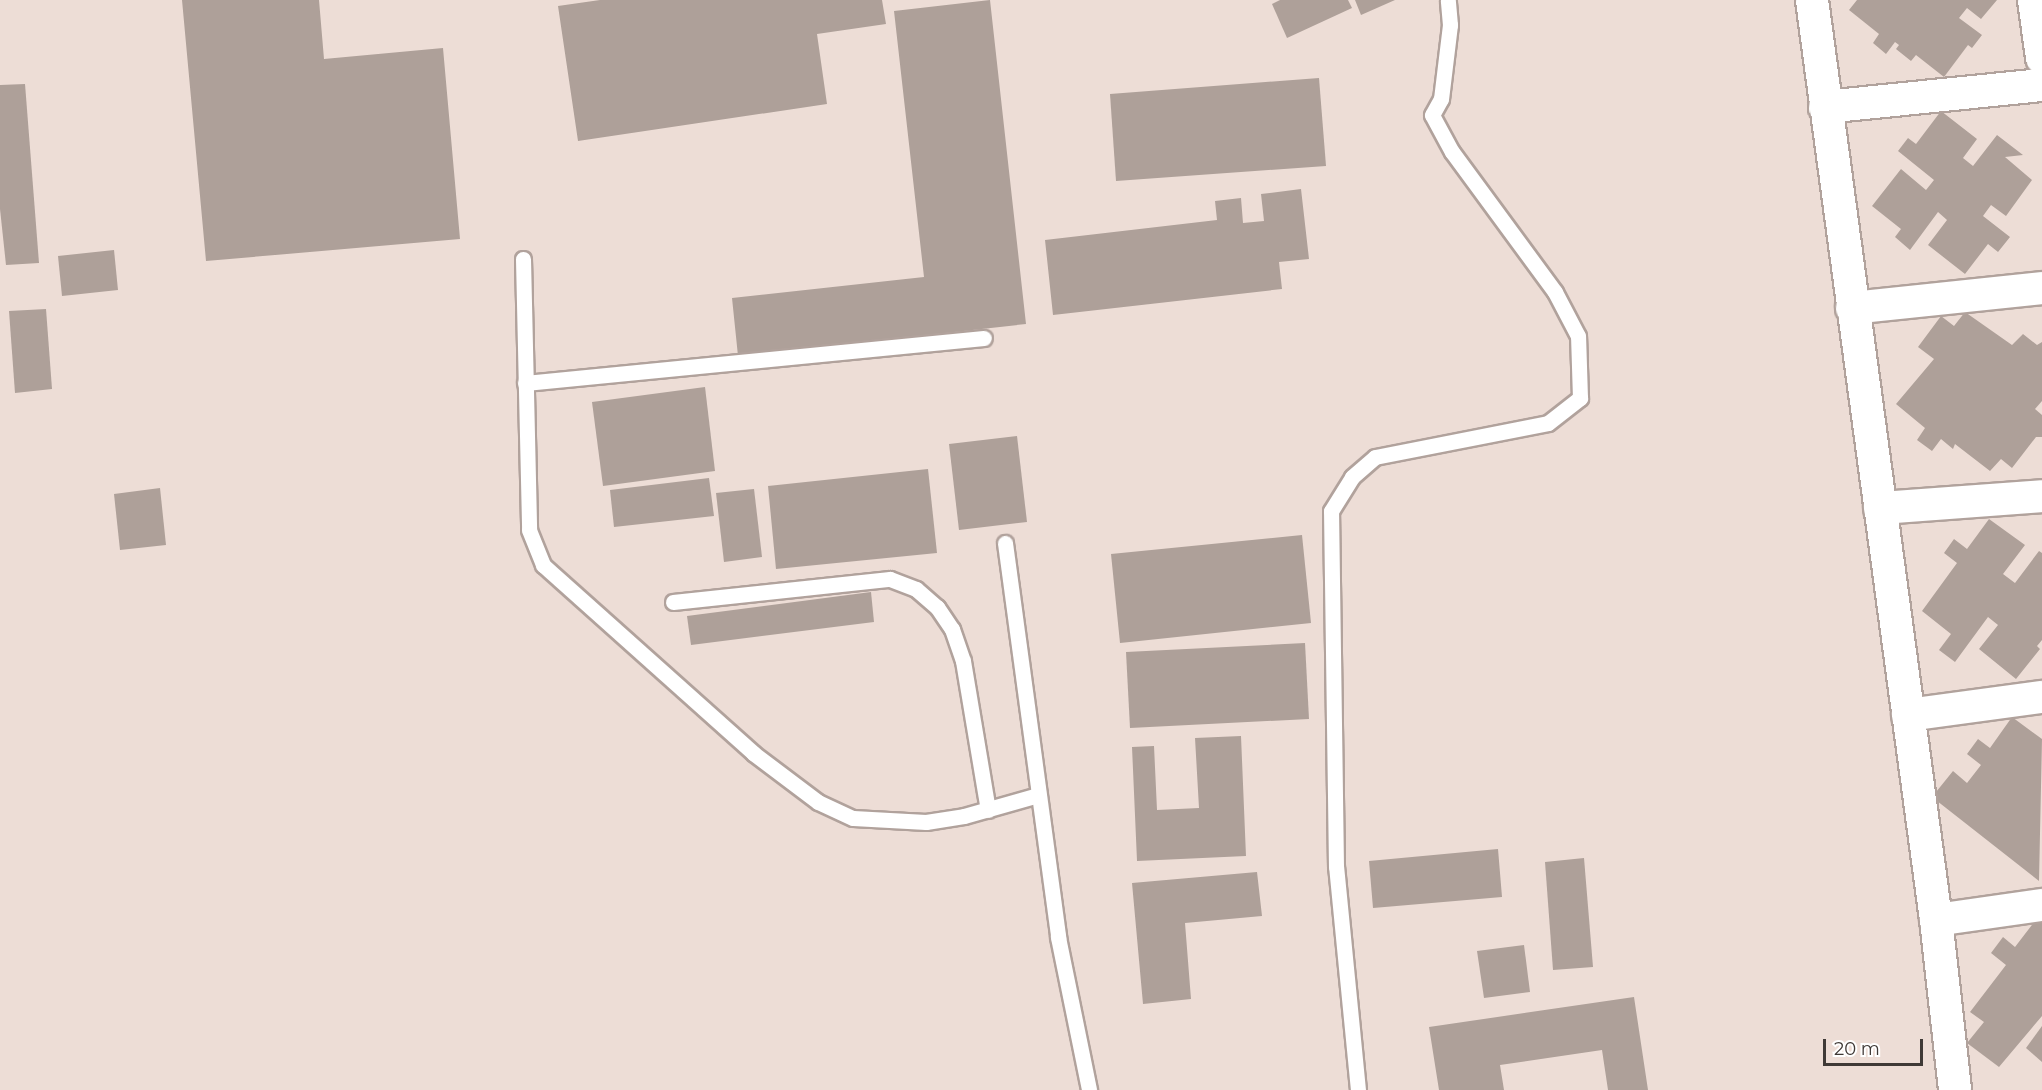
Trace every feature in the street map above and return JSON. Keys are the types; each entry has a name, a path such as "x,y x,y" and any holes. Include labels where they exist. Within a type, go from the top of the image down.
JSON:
{"street":[{"path":"1812,0 1936,920 1955,1090"},
{"path":"2034,0 2042,58"},
{"path":"1825,107 2042,85"},
{"path":"1852,308 2042,288"},
{"path":"1880,508 2042,496"},
{"path":"1908,715 2042,697"},
{"path":"1936,920 2042,905"}],"lane":[{"path":"1358,1090 1336,867 1331,512 1352,477 1375,457 1548,423 1580,398 1578,336 1560,301 1452,152 1432,115 1441,99 1450,25 1448,0"},
{"path":"523,258 529,530 543,565 753,753 818,802 853,818 926,822 988,810 1038,795"},
{"path":"525,384 984,338"},
{"path":"1005,543 1058,937 1089,1090"},
{"path":"673,602 890,579 916,589 937,607 952,629 963,661 988,810"}],"building":[{"path":"182,0 319,0 324,59 443,48 460,239 206,261"},
{"path":"600,0 882,0 886,24 817,34 827,104 578,141 558,6"},
{"path":"990,0 1026,324 738,356 732,298 924,277 894,11"},
{"path":"1280,0 1348,0 1352,8 1287,38 1272,4"},
{"path":"1355,0 1395,0 1361,15"},
{"path":"1857,0 1997,0 1981,19 1967,8 1959,18 1982,35 1972,48 1968,45 1944,77 1916,55 1911,61 1896,49 1899,45 1895,42 1886,54 1873,43 1879,34 1849,10"},
{"path":"1319,78 1326,166 1116,181 1110,94"},
{"path":"25,84 39,263 6,265 0,209 0,85"},
{"path":"1941,111 1977,139 1963,158 1973,166 1997,135 2023,155 2005,157 2032,180 2006,216 1991,205 1983,216 2010,237 1998,252 1988,244 1965,274 1928,245 1947,220 1938,212 1910,250 1895,237 1901,229 1872,206 1901,169 1926,190 1934,180 1898,151 1908,138 1916,144"},
{"path":"1301,189 1309,259 1279,262 1282,289 1053,315 1045,240 1217,220 1215,201 1241,198 1243,223 1264,221 1261,194"},
{"path":"114,250 118,290 62,296 58,256"},
{"path":"46,309 52,389 15,393 9,311"},
{"path":"1965,312 2012,345 2023,334 2037,345 2042,342 2042,401 2035,409 2042,415 2042,437 2036,437 2012,468 2001,459 1990,471 1955,444 1953,449 1941,439 1932,451 1917,440 1925,428 1896,404 1934,359 1918,347 1941,316 1954,326"},
{"path":"705,387 715,471 603,486 592,402"},
{"path":"1017,436 1027,522 959,530 949,444"},
{"path":"928,469 937,553 776,569 768,486"},
{"path":"709,478 714,516 614,527 610,490"},
{"path":"160,488 166,545 120,550 114,494"},
{"path":"754,489 762,557 724,562 716,493"},
{"path":"1989,519 2025,545 2003,574 2015,583 2039,551 2042,553 2042,640 2037,646 2040,649 2016,679 1979,649 1998,625 1988,617 1955,662 1939,650 1951,634 1922,611 1957,563 1944,553 1954,539 1967,549"},
{"path":"1302,535 1311,623 1120,643 1111,554"},
{"path":"871,592 874,622 691,645 687,616"},
{"path":"1305,643 1309,719 1130,728 1126,652"},
{"path":"2012,717 2042,739 2039,881 1932,797 1953,771 1967,783 1981,765 1967,754 1978,739 1990,748"},
{"path":"1241,736 1246,856 1137,861 1132,747 1154,746 1157,810 1199,808 1195,738"},
{"path":"1498,849 1502,897 1373,908 1369,861"},
{"path":"1584,858 1593,967 1553,970 1545,862"},
{"path":"1257,872 1262,916 1185,923 1191,999 1143,1004 1132,883"},
{"path":"2038,917 2042,920 2042,1016 1999,1067 1967,1043 1984,1022 1970,1012 2006,965 1991,953 2003,937 2015,947"},
{"path":"1524,945 1530,992 1484,998 1477,951"},
{"path":"1634,997 1648,1090 1608,1090 1602,1050 1500,1065 1504,1090 1439,1090 1429,1027"},
{"path":"2042,1026 2042,1062 2026,1048"}]}
